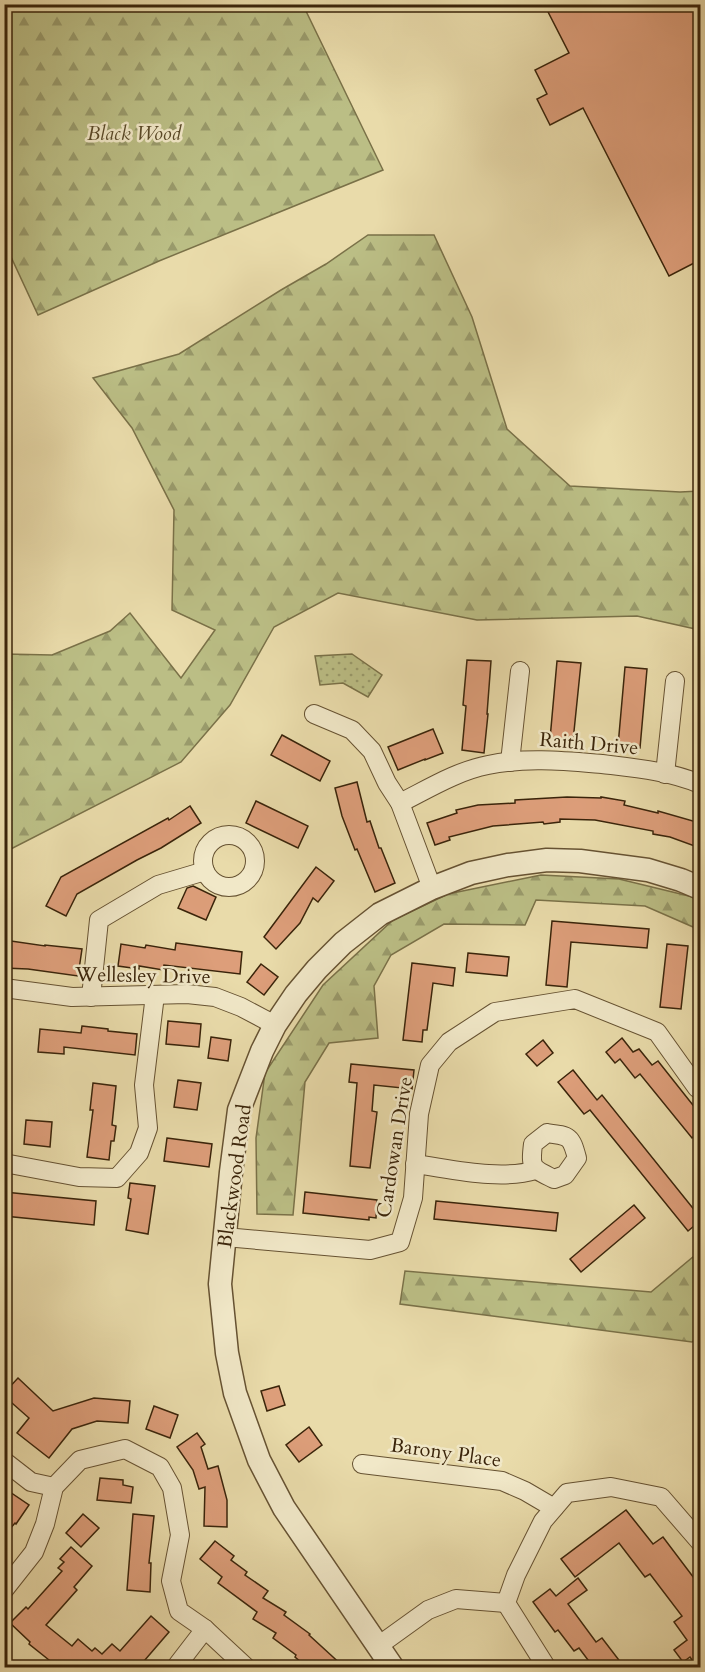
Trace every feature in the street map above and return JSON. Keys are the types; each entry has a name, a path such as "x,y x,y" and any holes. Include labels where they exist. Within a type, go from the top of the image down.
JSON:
{"street":[{"name":"Raith Drive","path":"510,762 520,671"},
{"name":"Raith Drive","path":"665,774 675,681"},
{"path":"314,714 352,730 372,751 387,783 400,803 432,888"},
{"name":"Raith Drive","path":"400,803 450,777 488,765 534,760 572,761 642,769 688,779 700,784"},
{"name":"Blackwood Road","path":"393,1668 284,1508 259,1460 235,1393 227,1353 220,1284 239,1110 262,1051 275,1025 296,994 343,943 380,914 432,888 471,873 547,860 580,861 648,870 700,888"},
{"path":"91,997 99,920 158,885 205,871"},
{"name":"Wellesley Drive","path":"4,988 72,997 187,994 215,997 241,1007 275,1025"},
{"path":"4,1163 79,1177 117,1178 132,1162 139,1153 148,1128 144,1085 155,995"},
{"name":"Cardowan Drive","path":"225,1237 370,1250 400,1242 413,1198 419,1114 430,1065 449,1042 495,1012 575,999 657,1032 700,1090"},
{"path":"415,1164 482,1173 520,1175 536,1170"},
{"path":"4,1590 34,1552 45,1524 54,1487 80,1460 125,1449 160,1467 172,1488 180,1535 171,1581 179,1611 205,1629 247,1668"},
{"path":"4,1461 31,1482 54,1487"},
{"name":"Barony Place","path":"362,1464 502,1481 554,1508"},
{"path":"506,1603 516,1575 543,1521 567,1493 611,1487 661,1497 700,1542"},
{"path":"378,1646 428,1610 456,1599 506,1603"},
{"path":"506,1603 547,1668"},
{"path":"175,1668 205,1629"}],"green space":[{"name":"Black Wood","path":"4,5 303,5 383,170 159,261 38,315 5,244"},
{"path":"368,235 434,235 472,317 507,429 570,486 700,491 700,630 637,616 477,620 338,593 274,627 230,705 181,762 5,852 5,654 52,655 110,631 130,613 181,678 215,630 172,610 174,510 132,428 93,378 179,354 326,264"},
{"path":"352,654 382,675 368,697 343,683 320,685 315,656"},
{"path":"541,875 619,879 693,897 700,901 700,930 645,906 536,900 525,925 444,924 391,955 374,986 378,1038 329,1043 305,1082 293,1215 257,1214 256,1138 265,1073 323,985 393,920 448,894"},
{"path":"700,1251 700,1335 692,1342 400,1304 405,1271 651,1292"}],"building":[{"path":"544,4 700,4 700,260 669,276 583,108 550,125 537,99 547,94 535,70 569,53"},
{"path":"467,660 491,661 484,753 462,750"},
{"path":"557,661 581,663 573,741 550,739"},
{"path":"625,667 647,669 640,748 618,746"},
{"path":"433,729 443,753 398,770 388,747"},
{"path":"282,735 330,761 320,781 271,755"},
{"path":"357,782 367,822 370,821 395,883 375,892 357,849 355,850 342,816 335,788"},
{"path":"567,797 601,797 625,801 624,805 658,813 658,811 700,823 700,848 670,837 653,834 653,831 595,820 560,819 560,822 544,824 543,822 493,826 449,837 450,840 435,845 427,823 457,813 456,810 478,805"},
{"path":"256,801 308,826 298,848 246,823"},
{"path":"190,806 201,823 161,848 77,894 66,916 46,906 61,877 168,818 169,820"},
{"path":"316,867 334,881 318,902 313,898 300,923 276,949 264,937"},
{"path":"193,886 216,897 206,920 178,908 187,888"},
{"path":"552,921 649,929 647,948 571,942 567,987 546,985"},
{"path":"4,940 82,949 78,976 4,968"},
{"path":"176,943 242,952 240,974 164,965 163,970 139,966 139,969 118,966 121,944 175,950"},
{"path":"667,944 688,946 681,1009 660,1007"},
{"path":"468,953 509,957 507,976 466,972"},
{"path":"412,963 455,968 453,986 433,983 427,1030 423,1030 422,1042 403,1040"},
{"path":"261,964 278,977 264,995 247,982"},
{"path":"168,1021 201,1024 199,1047 166,1044"},
{"path":"82,1026 137,1034 135,1055 64,1047 64,1054 38,1052 40,1029 81,1033"},
{"path":"211,1037 231,1040 228,1061 208,1058"},
{"path":"622,1038 633,1052 639,1049 652,1065 658,1061 700,1114 700,1131 692,1138 640,1074 635,1078 620,1059 615,1063 606,1052"},
{"path":"543,1040 553,1053 537,1066 526,1054"},
{"path":"351,1064 414,1070 412,1089 374,1085 372,1111 377,1112 370,1168 350,1166 357,1083 349,1082"},
{"path":"573,1070 597,1100 602,1095 700,1217 700,1221 688,1231 590,1110 584,1114 558,1082"},
{"path":"178,1080 201,1083 197,1110 174,1107"},
{"path":"93,1083 116,1086 112,1125 116,1126 114,1141 111,1141 109,1160 87,1157 93,1110 90,1110"},
{"path":"26,1120 52,1122 50,1147 24,1144"},
{"path":"167,1138 212,1144 209,1167 164,1161"},
{"path":"130,1183 155,1186 148,1234 126,1230 131,1199 128,1198"},
{"path":"4,1192 96,1201 94,1225 4,1216"},
{"path":"305,1192 377,1200 376,1218 369,1217 369,1220 303,1213"},
{"path":"436,1201 558,1213 556,1231 434,1219"},
{"path":"634,1205 645,1218 581,1272 570,1259"},
{"path":"18,1378 53,1411 94,1398 130,1401 128,1423 97,1421 72,1429 49,1458 17,1433 29,1418 4,1396 4,1393"},
{"path":"279,1386 285,1405 267,1411 261,1391"},
{"path":"154,1406 178,1415 170,1438 146,1429"},
{"path":"309,1427 322,1445 299,1462 286,1445"},
{"path":"197,1433 205,1444 201,1447 208,1469 218,1466 227,1500 227,1527 204,1526 205,1487 199,1489 193,1470 177,1447"},
{"path":"100,1478 123,1480 123,1485 133,1487 131,1503 97,1500"},
{"path":"4,1488 29,1505 16,1524 4,1536"},
{"path":"626,1510 653,1544 663,1537 700,1586 700,1668 690,1657 683,1662 674,1650 687,1640 674,1622 682,1616 650,1574 645,1577 619,1543 575,1577 561,1559"},
{"path":"83,1514 99,1528 81,1547 66,1533"},
{"path":"133,1514 154,1516 149,1563 151,1563 150,1592 127,1590"},
{"path":"215,1541 234,1556 231,1560 247,1572 245,1575 268,1591 263,1598 286,1612 284,1615 310,1634 345,1668 308,1668 295,1657 296,1655 273,1638 276,1633 253,1619 257,1612 218,1583 222,1577 200,1559"},
{"path":"71,1547 92,1566 74,1587 77,1590 46,1625 72,1646 78,1639 92,1651 95,1648 102,1654 112,1644 120,1651 151,1616 169,1632 138,1668 55,1668 10,1623 26,1607 28,1609 62,1571 58,1568 64,1562 60,1559"},
{"path":"578,1578 587,1590 568,1604 596,1642 602,1638 625,1668 594,1668 579,1648 574,1651 558,1630 555,1632 533,1602 550,1589 556,1596"}]}
